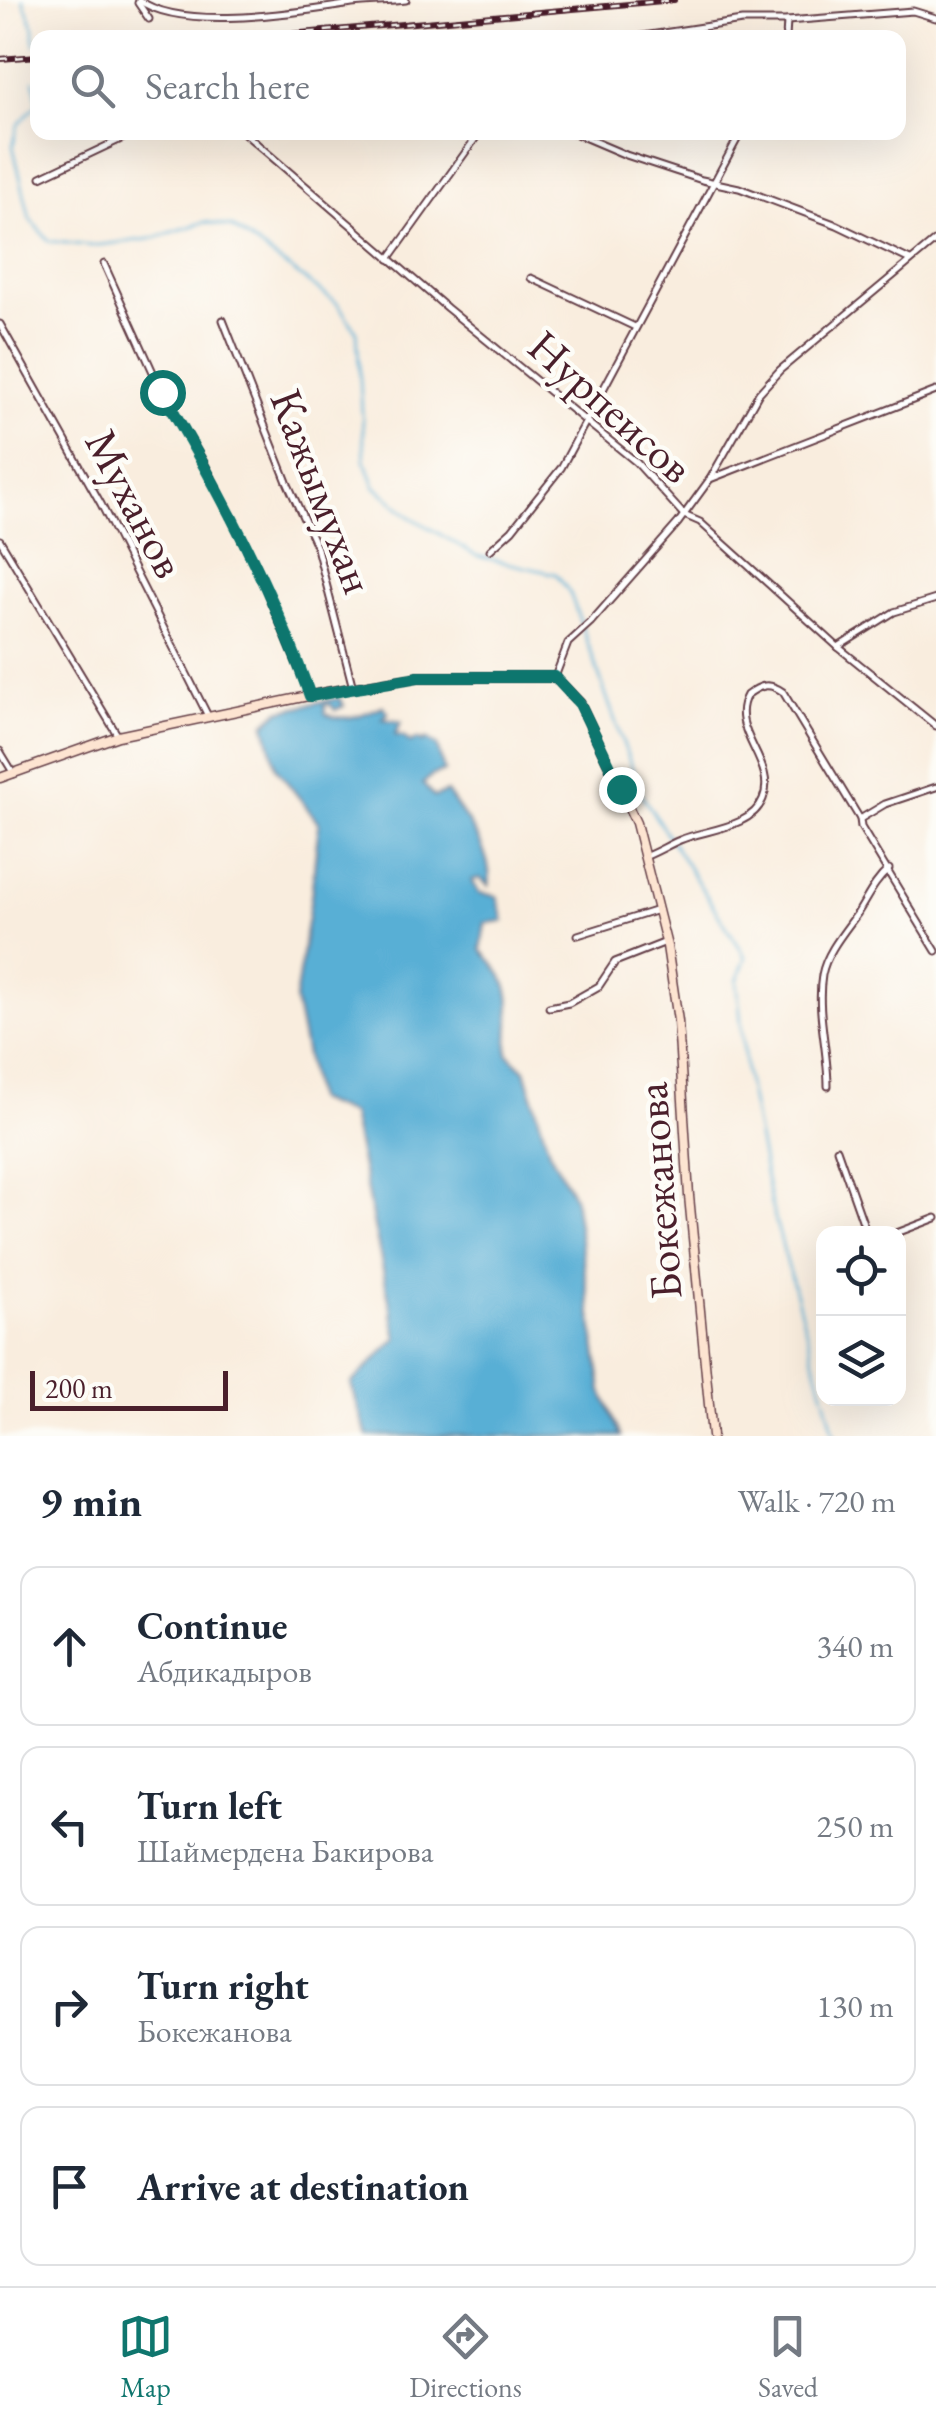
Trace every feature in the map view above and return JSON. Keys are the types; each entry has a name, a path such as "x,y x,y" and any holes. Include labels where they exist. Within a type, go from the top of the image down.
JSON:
{"street":[{"path":"138,0 156,11 178,15 257,16 406,0"},
{"path":"138,0 148,20"},
{"path":"686,30 742,22 913,11 936,18"},
{"path":"786,30 787,21"},
{"path":"42,177 119,140"},
{"name":"Нурпеисов","path":"252,140 389,259 636,462 684,515 700,522 838,647 936,726"},
{"path":"389,259 474,140"},
{"path":"592,140 837,225 911,261"},
{"path":"490,550 512,530 561,468 737,140"},
{"path":"0,778 118,736 353,688 418,677 555,677 561,654 684,515 710,479 760,393 936,240"},
{"path":"104,264 162,392 204,463 258,570 310,696"},
{"path":"531,278 635,328"},
{"name":"Кажымухан","path":"222,320 317,548 353,688"},
{"name":"Муханов","path":"0,324 100,504 208,716"},
{"path":"710,479 936,391"},
{"path":"0,540 118,736"},
{"path":"838,647 894,612 936,599"},
{"name":"Бокежанова","path":"555,677 580,704 636,823 666,942 678,1021 689,1196 712,1436"},
{"path":"644,858 679,840 745,818 760,805 766,794 765,779 742,714 747,694 762,685 775,686 783,692 936,950"},
{"path":"0,751 14,774"},
{"path":"861,823 884,804 936,787"},
{"path":"828,1086 822,975 828,957 874,883 888,869"},
{"path":"578,935 658,910"},
{"path":"549,1007 569,1003 599,986 616,962 666,942"},
{"path":"837,1150 864,1226"},
{"path":"906,1229 936,1218"}],"water":[{"path":"339,698 344,706 335,710 330,704 324,705 326,714 348,718 383,706 388,713 383,719 401,722 395,735 411,743 426,739 437,746 444,771 423,784 434,797 447,792 483,848 489,886 480,878 472,880 479,893 497,896 504,921 485,923 481,950 502,977 510,999 508,1054 525,1070 549,1151 574,1198 602,1391 621,1436 367,1436 351,1384 397,1338 351,1114 315,1100 295,1000 319,823 276,768 265,724 279,711"}],"waterway":[{"path":"23,0 34,30"},
{"path":"30,112 18,125 13,146 30,219 49,241 91,246 150,239 205,222 232,227 337,303 357,332 365,460 375,486 409,516 477,556 556,574 570,593 641,794 746,957 737,981 746,1074 771,1205 816,1366"},
{"path":"827,1406 835,1436"}],"railway":[{"path":"335,30 674,0"},
{"path":"0,59 30,57"}],"route":[{"path":"162,392 204,463 258,570 310,696 418,677 555,677 580,704 621,789"}]}
